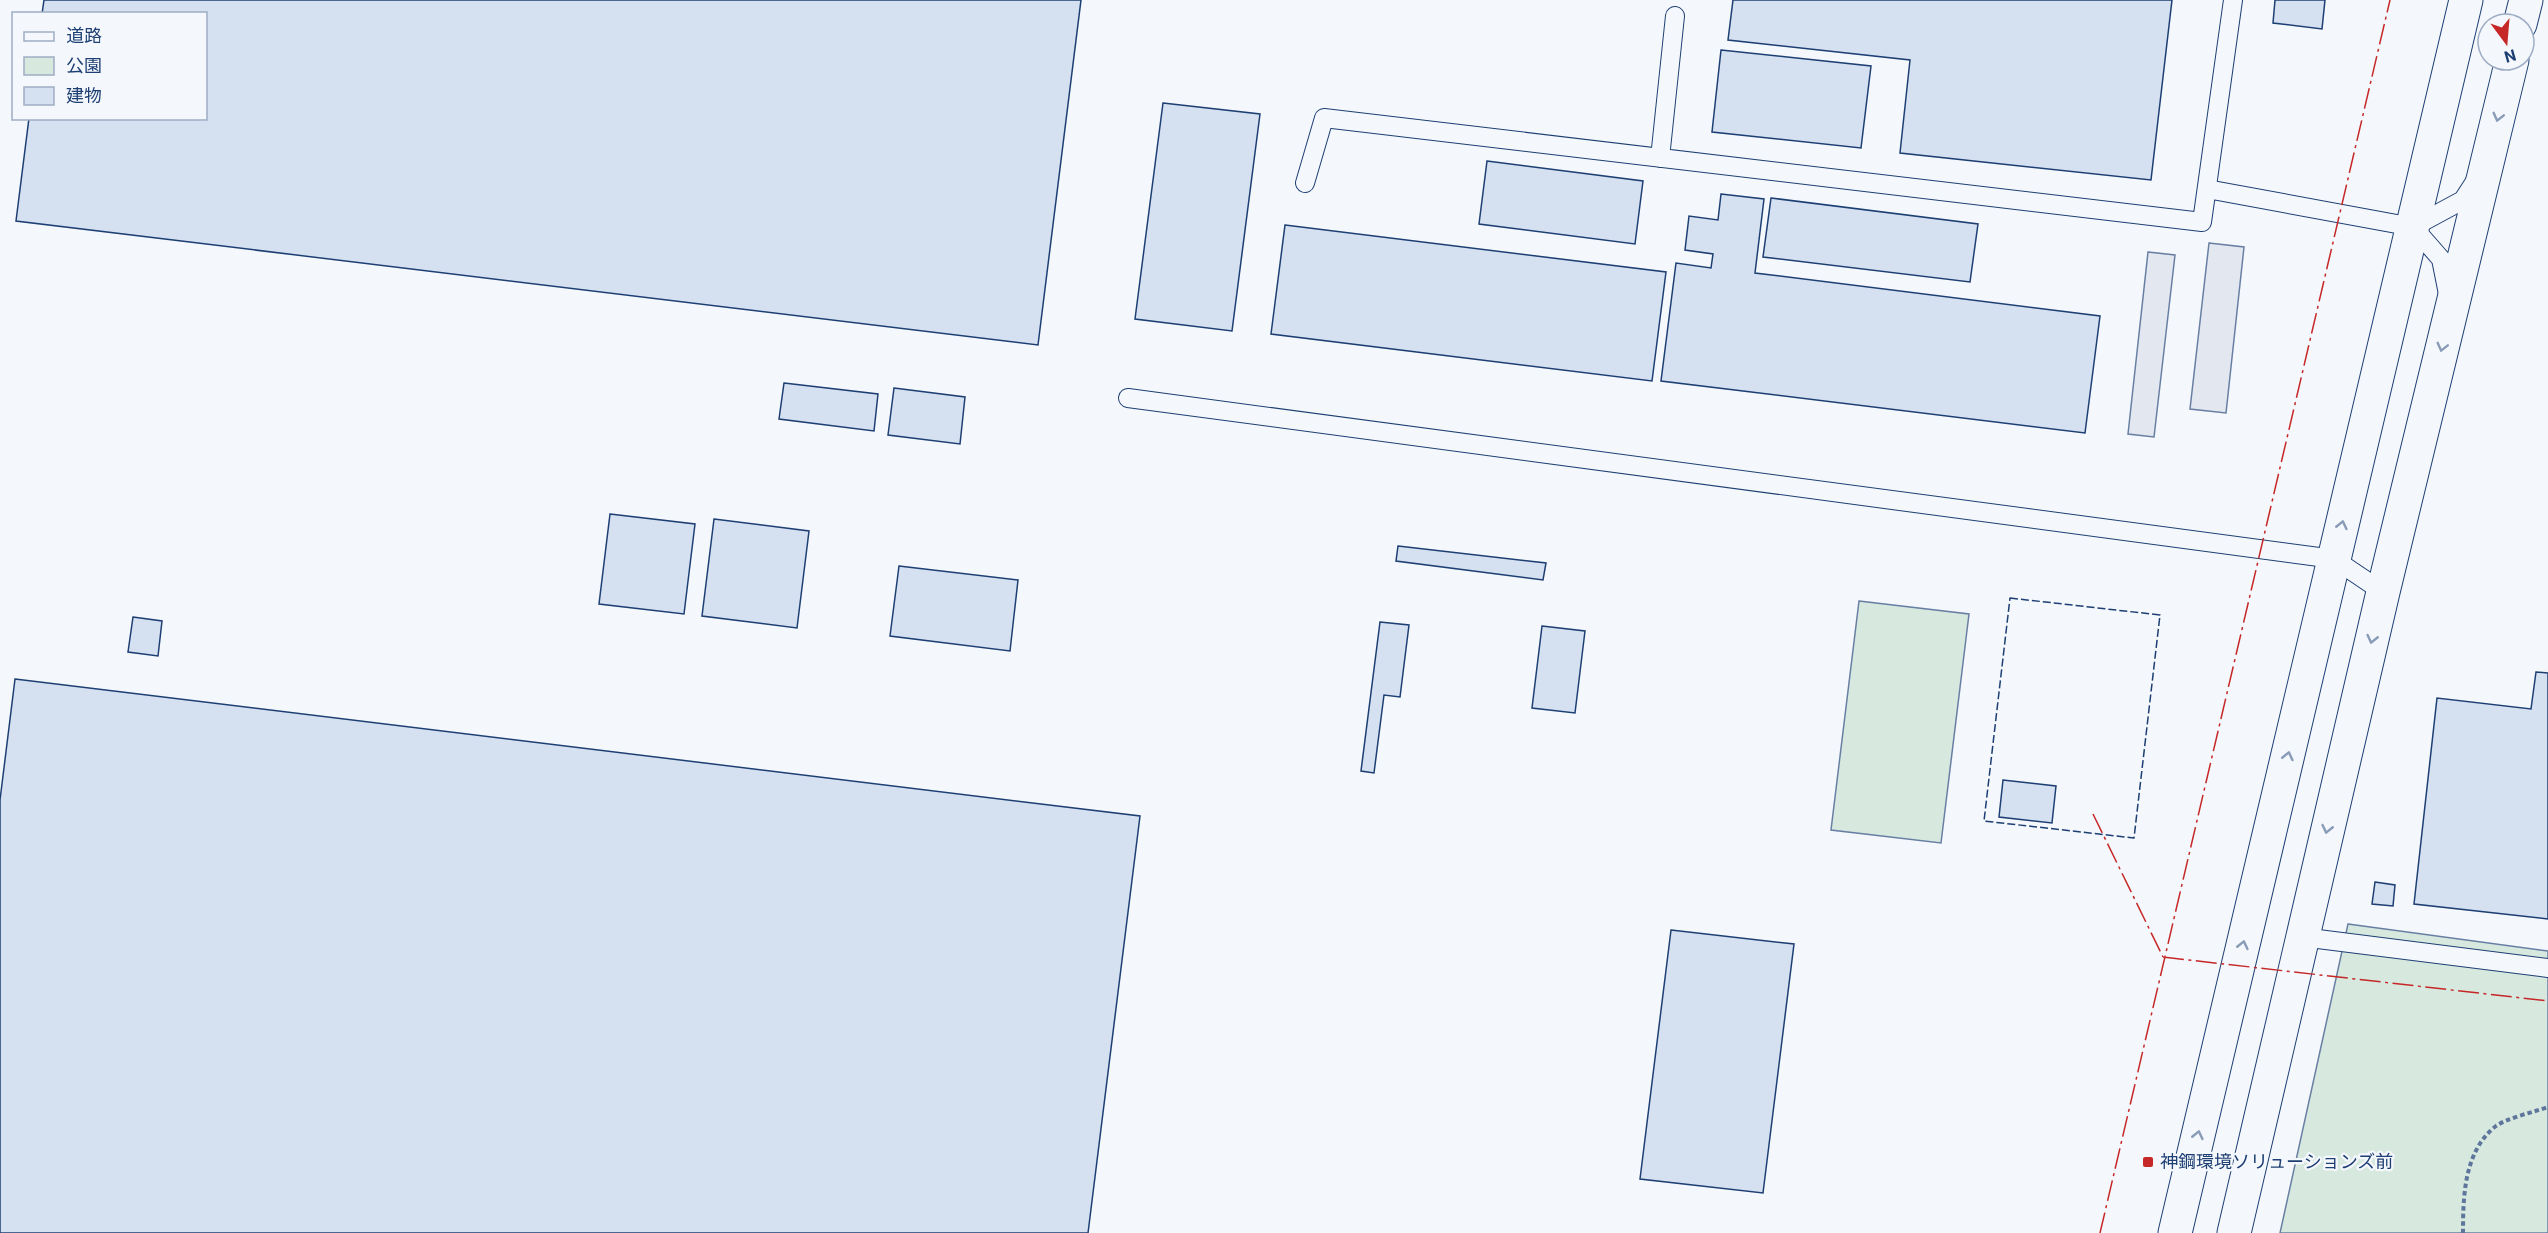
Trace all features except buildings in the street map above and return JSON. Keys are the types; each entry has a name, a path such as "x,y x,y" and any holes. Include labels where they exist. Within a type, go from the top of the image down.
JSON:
{"street":[{"path":"2175,1233 2466,0"},
{"path":"2234,1233 2383,592 2509,72"}],"lane":[{"path":"1305,183 1324,118 2202,222 2233,0"},
{"path":"1660,158 1675,16"},
{"path":"2413,227 2463,200 2487,164"},
{"path":"2206,189 2413,227 2441,259 2451,311"},
{"path":"1128,398 2334,559 2383,592"},
{"path":"2302,938 2548,968"}],"path":[{"path":"2463,1233 2463,1197 2478,1145 2497,1125 2548,1107"}],"green space":[{"path":"1859,601 1969,614 1941,843 1831,830"},
{"path":"2348,924 2548,951 2548,1233 2280,1233"}],"shaded area":[{"path":"2209,243 2244,247 2226,413 2190,409"},
{"path":"2148,252 2175,255 2154,437 2128,434"}],"fence":[{"path":"2010,598 2160,615 2134,838 1984,821 2010,598"}],"power":[{"path":"2100,1233 2390,0"},
{"path":"2093,814 2163,957"},
{"path":"2163,957 2548,1001"}],"place":[{"name":"神鋼環境ソリューションズ前","path":"2148,1162"}]}
